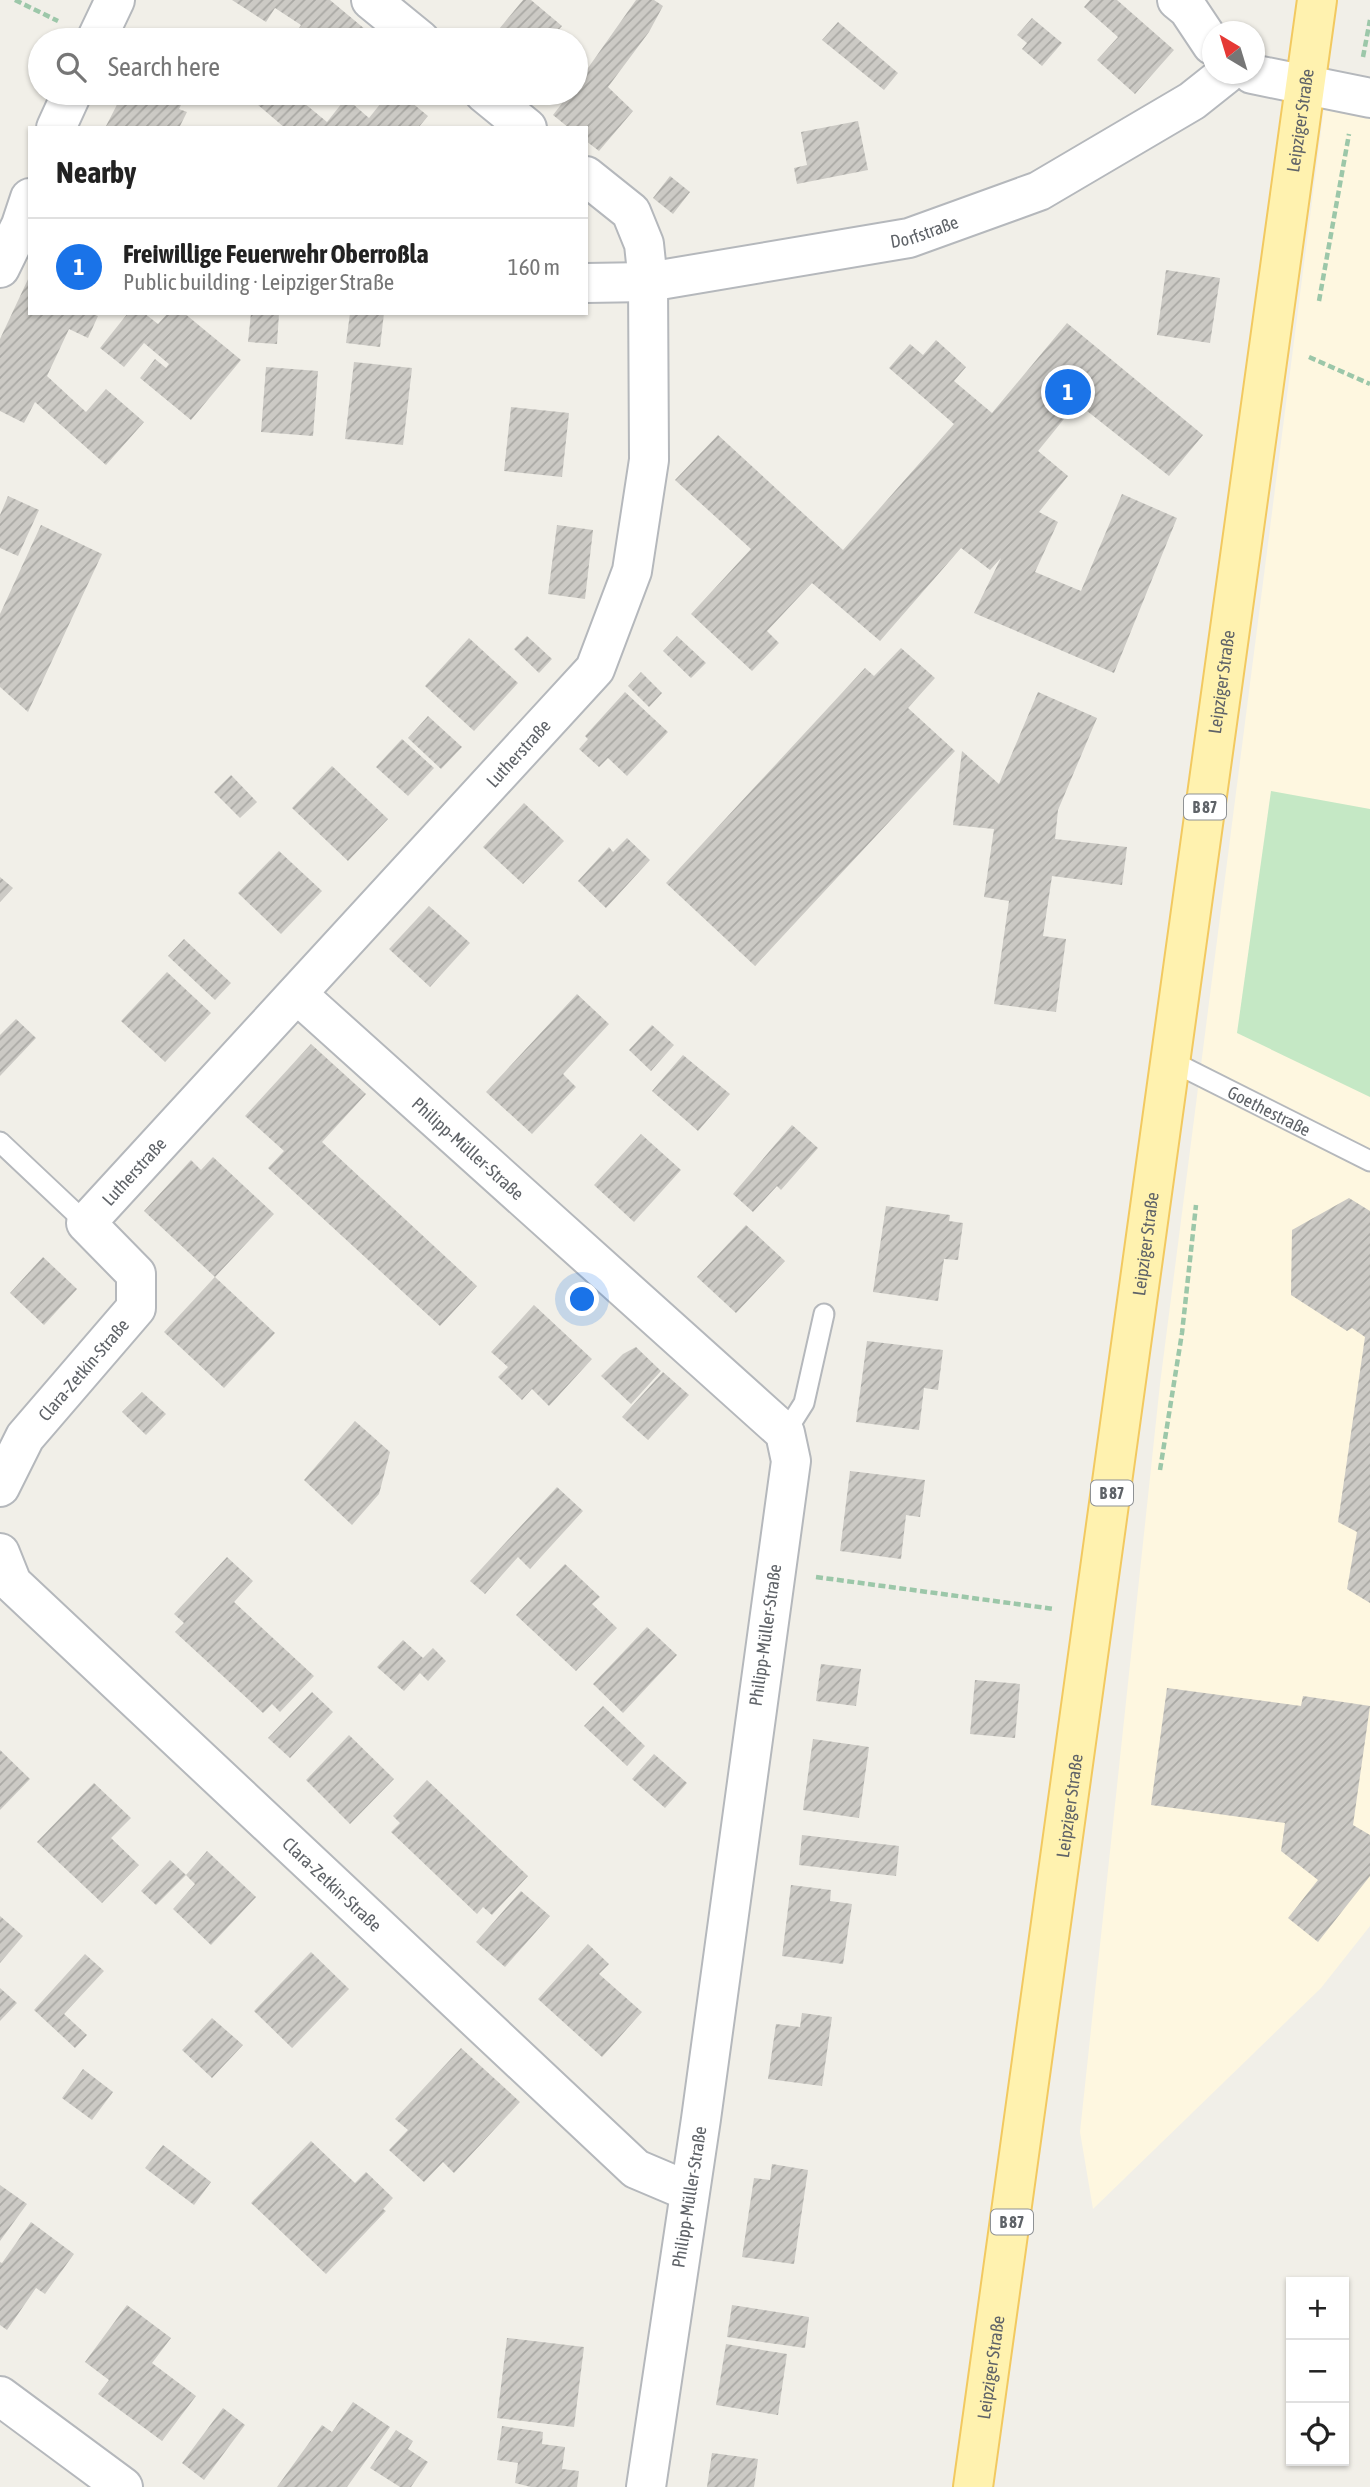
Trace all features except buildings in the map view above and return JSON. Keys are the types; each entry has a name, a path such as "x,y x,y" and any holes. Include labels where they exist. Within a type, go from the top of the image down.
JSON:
{"main road":[{"name":"Leipziger Straße","path":"973,2487 1096,1615 1317,0"}],"street":[{"path":"102,28 115,0"},
{"path":"371,0 405,28"},
{"path":"1177,0 1188,9 1202,29"},
{"path":"1265,76 1305,82 1370,98"},
{"name":"Dorfstraße","path":"588,283 648,282 909,237 1039,191 1192,101 1213,84"},
{"path":"57,126 67,105"},
{"path":"499,105 525,126"},
{"name":"Lutherstraße","path":"86,1223 595,669 632,571 649,460 648,282 644,244 631,212 588,178"},
{"path":"0,268 20,218"},
{"name":"Philipp-Müller-Straße","path":"298,995 785,1433 791,1461 701,2119 688,2191 646,2487"},
{"name":"Clara-Zetkin-Straße","path":"0,1487 26,1437 136,1308 136,1274 86,1223"},
{"name":"Clara-Zetkin-Straße","path":"0,1553 12,1583 636,2169 688,2191"},
{"path":"0,2396 122,2487"}],"lane":[{"name":"Goethestraße","path":"1171,1060 1370,1161"},
{"path":"0,1142 86,1223"},
{"path":"785,1433 804,1403 824,1314"}],"path":[{"path":"1310,357 1370,384"},
{"path":"774,1572 1096,1615"}],"shaded area":[{"path":"1325,100 1370,114 1370,1926 1321,1988 1093,2209 1080,2132 1160,1384"}],"green space":[{"path":"1271,791 1370,809 1370,1097 1237,1033"}],"place":[{"name":"Freiwillige Feuerwehr Oberroßla","path":"1068,392"}]}
